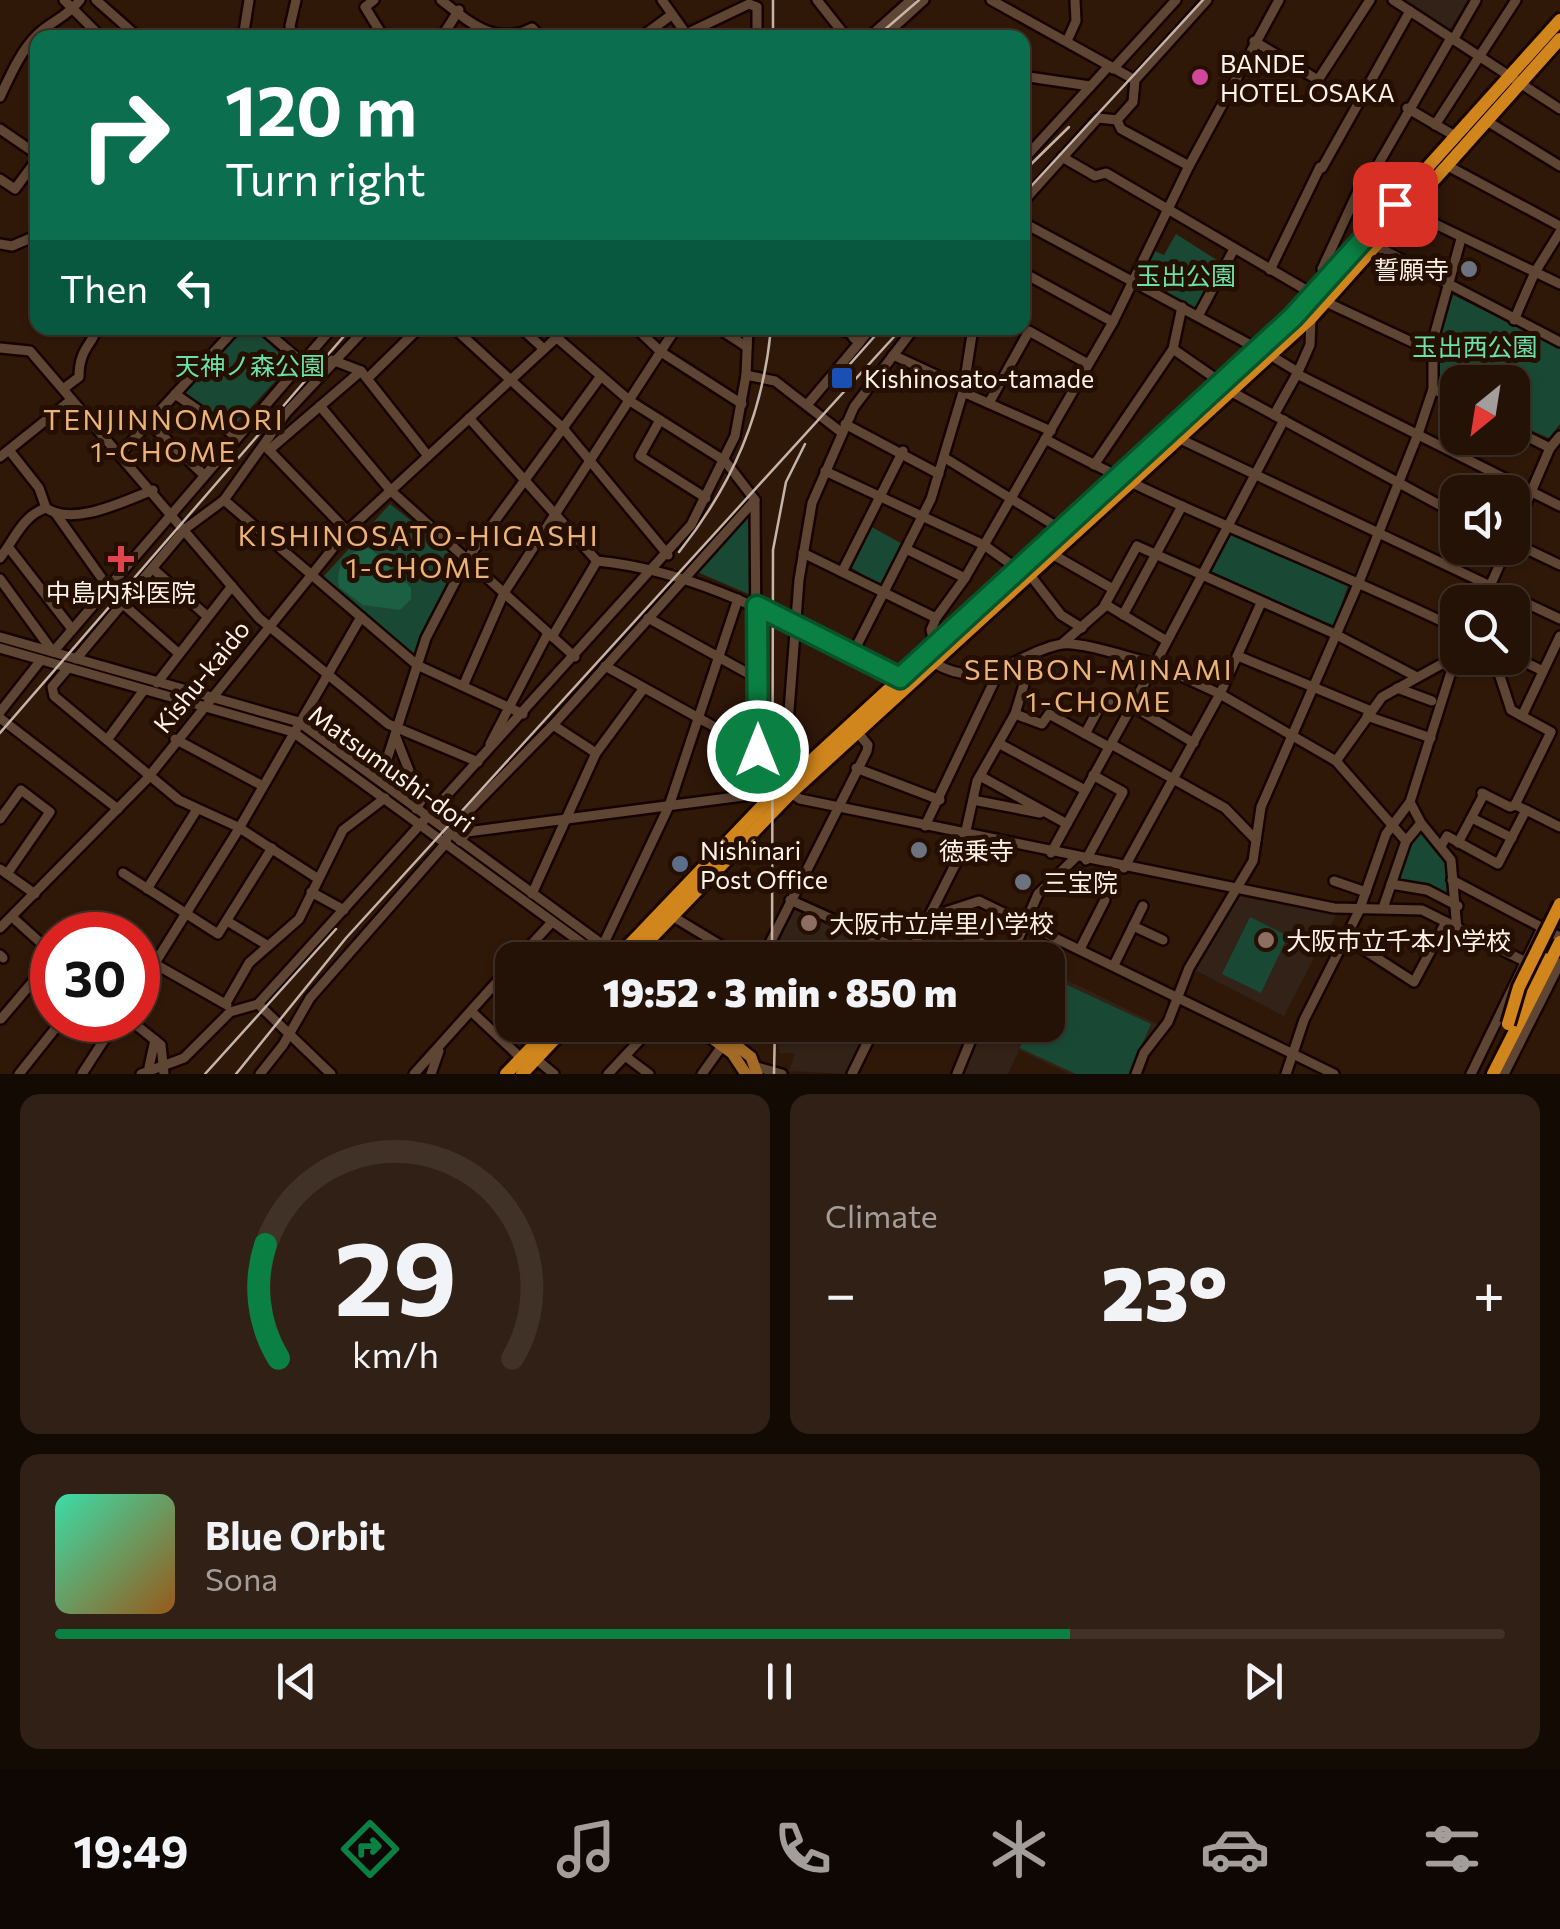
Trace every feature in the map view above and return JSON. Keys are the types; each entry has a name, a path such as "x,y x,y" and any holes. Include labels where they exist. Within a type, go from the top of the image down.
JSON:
{"highway":[{"path":"639,942 672,916 790,787 900,678 1024,572 1052,554 1125,480 1264,352 1311,318 1488,121 1560,20"},
{"path":"1264,352 1455,136 1560,39"},
{"path":"633,942 760,800 790,787 858,733 934,663 1062,530 1178,438 1226,387"},
{"path":"1508,1024 1519,988 1560,904"},
{"path":"1484,1074 1560,922"},
{"path":"1493,1074 1560,939"},
{"path":"522,1074 542,1042"},
{"path":"506,1074 548,1042"}],"main road":[{"path":"726,1043 753,1072"}],"street":[{"path":"64,0 76,4 96,30"},
{"path":"96,0 130,30"},
{"path":"244,30 249,0"},
{"path":"291,30 296,0"},
{"path":"372,0 365,7 379,30"},
{"path":"441,0 486,30"},
{"path":"662,0 682,30"},
{"path":"817,0 840,30"},
{"path":"877,30 911,0"},
{"path":"891,30 924,0"},
{"path":"991,0 1135,80"},
{"path":"1030,146 1176,0"},
{"path":"1116,120 1133,102 1135,80 1208,0"},
{"path":"935,646 931,630 936,618 966,578 1113,322 1189,166 1280,0"},
{"path":"1254,42 1318,80 1370,0"},
{"path":"1393,0 1560,108"},
{"path":"1325,281 1322,269 1362,188 1407,108 1476,0"},
{"path":"1435,125 1516,0"},
{"path":"1067,41 1078,2"},
{"path":"42,30 76,4"},
{"path":"698,30 748,4 757,7 757,30"},
{"path":"446,30 458,10"},
{"path":"1270,270 1321,168 1410,10"},
{"path":"651,30 670,16"},
{"path":"0,97 15,64 30,44"},
{"path":"1030,77 1090,86"},
{"path":"1407,108 1455,136"},
{"path":"1030,194 1098,118 1116,120"},
{"path":"1116,120 1121,129 1189,166"},
{"path":"1488,121 1560,166"},
{"path":"0,129 30,150"},
{"path":"1062,157 1095,176 1106,172 1313,294"},
{"path":"1448,166 1560,229 1514,320"},
{"path":"0,179 15,190 30,168"},
{"path":"1395,204 1560,284"},
{"path":"1030,226 1297,373 1560,506"},
{"path":"0,244 12,246 30,238"},
{"path":"1136,1074 1178,998 1189,968 1253,861 1261,806 1359,582 1418,434 1432,389 1431,351 1461,239"},
{"path":"1376,246 1448,287 1560,342"},
{"path":"1198,316 1234,249"},
{"path":"1030,276 1113,322"},
{"path":"1326,302 1431,351"},
{"path":"1094,466 1174,349 1182,308"},
{"path":"1274,415 1310,345 1311,318"},
{"path":"1030,333 1088,364"},
{"path":"63,390 79,377 79,357 95,335"},
{"path":"121,453 230,335"},
{"path":"270,335 302,362"},
{"path":"0,579 53,652 325,335"},
{"path":"76,658 184,530 224,500 266,448 286,413 359,335"},
{"path":"266,448 411,335"},
{"path":"529,335 544,349"},
{"name":"Kishu-kaido","path":"0,928 149,776 175,739 347,531 559,335"},
{"path":"643,335 661,352 742,404"},
{"path":"464,684 504,593 672,335"},
{"path":"729,335 747,347"},
{"path":"160,967 228,1008 258,1004 668,555 726,461 742,404 748,335"},
{"path":"807,405 857,335"},
{"path":"908,335 843,428 812,503 803,553 788,724 790,787 835,807 1235,890 1359,911 1422,910 1524,961"},
{"path":"852,657 923,516 945,458 964,390 972,335"},
{"path":"990,403 1027,335"},
{"path":"463,336 562,427 668,555"},
{"path":"460,841 467,832 669,806 760,800 755,500 726,461 630,401 556,338"},
{"path":"0,348 30,351 268,626 396,732 481,759"},
{"path":"1174,349 1226,387 1397,486 1440,506"},
{"path":"892,355 990,403 1094,466 1440,620"},
{"path":"332,360 365,374 428,456"},
{"path":"380,782 426,638 467,559 601,376"},
{"path":"746,376 775,381 843,428 902,451 939,474"},
{"path":"1432,389 1440,393"},
{"path":"175,394 236,437"},
{"path":"71,400 4,454 39,488 46,508 56,514 108,587"},
{"path":"320,406 391,491 575,657"},
{"path":"469,418 598,561 685,576 757,606 900,678"},
{"path":"660,420 640,456 706,498"},
{"path":"1050,853 1284,420"},
{"path":"148,423 204,475"},
{"path":"1530,497 1550,448 1560,436"},
{"path":"1178,438 1488,585"},
{"path":"1530,438 1550,448"},
{"path":"266,448 347,531"},
{"path":"842,572 902,451"},
{"path":"945,458 1062,530"},
{"path":"825,471 984,546 1024,572 1061,615 1082,628"},
{"path":"56,514 99,509 153,490"},
{"path":"224,500 418,665 522,714"},
{"path":"260,1074 310,998 447,838 755,500"},
{"path":"1123,615 1182,506"},
{"path":"0,558 26,518 46,508"},
{"path":"934,663 968,674 1000,669 1063,643 1105,604 1137,546 1335,634 1415,676"},
{"path":"9,548 72,629"},
{"path":"906,549 966,578"},
{"path":"1530,549 1560,566"},
{"path":"803,553 936,618"},
{"path":"1052,554 1113,588"},
{"path":"481,759 507,704 598,561"},
{"path":"153,570 207,616"},
{"path":"157,683 177,652 232,586"},
{"path":"604,942 669,806 738,598"},
{"path":"1124,868 1220,694 1261,603"},
{"path":"123,604 177,652"},
{"path":"1105,604 1167,641"},
{"path":"1530,605 1560,619"},
{"path":"160,956 361,617"},
{"path":"648,618 758,678"},
{"path":"1522,716 1560,636"},
{"name":"Matsumushi-dori","path":"0,637 299,722 416,809 423,820"},
{"path":"1063,643 1155,664 1294,735 1336,762 1406,841"},
{"name":"Matsumushi-dori","path":"0,648 293,732 384,798 423,820 552,922 588,942"},
{"path":"1238,656 1431,738"},
{"path":"915,942 961,853 980,776 1015,714 1032,658"},
{"path":"41,660 0,715 118,809"},
{"path":"1336,762 1369,713 1397,688 1440,664"},
{"path":"1530,665 1543,671"},
{"path":"605,666 758,751"},
{"path":"68,668 52,687 54,696 196,812 238,827 317,878"},
{"path":"925,826 1000,669"},
{"path":"1286,1074 1304,1020 1359,911 1391,828 1410,802 1450,675"},
{"path":"1458,843 1482,793 1510,808 1515,805 1551,732 1511,710 1500,675"},
{"path":"532,894 570,819 596,753 644,688"},
{"path":"1397,688 1432,701"},
{"path":"107,740 144,690"},
{"path":"1086,734 1104,697 1194,743"},
{"path":"1015,714 1042,724 1049,714 1224,808 1256,840"},
{"path":"553,725 596,753"},
{"path":"396,732 421,801 416,809"},
{"path":"770,942 868,744 858,733"},
{"path":"175,739 262,785"},
{"path":"1000,744 1085,790"},
{"path":"856,768 940,800"},
{"path":"980,776 1066,824"},
{"path":"1086,860 1123,792 1093,776"},
{"path":"0,819 20,790 50,812 3,872 34,894"},
{"path":"154,1042 145,1071 164,1069 184,1058 228,1008 248,963 299,919 343,830 384,798"},
{"path":"973,800 1048,814"},
{"path":"1410,802 1421,823 1452,860 1457,930"},
{"path":"1515,805 1560,826"},
{"path":"1441,846 1447,836 1498,864 1526,810"},
{"path":"147,889 196,812"},
{"path":"1472,818 1512,838"},
{"path":"1382,908 1406,841 1421,823"},
{"name":"Matsumushi-dori","path":"447,838 460,841 599,942"},
{"path":"123,873 218,934 272,848"},
{"path":"1017,942 1038,894 1075,858"},
{"path":"1452,880 1543,926 1560,939"},
{"path":"1334,881 1366,892"},
{"path":"1391,884 1427,890 1458,906"},
{"path":"311,892 344,910"},
{"path":"1471,1074 1560,892"},
{"path":"790,900 885,942"},
{"path":"1080,949 1105,900"},
{"path":"927,918 979,901 1334,1074"},
{"path":"1114,966 1143,906"},
{"path":"672,916 715,942"},
{"path":"12,917 30,935"},
{"path":"927,918 977,942"},
{"path":"227,921 267,945"},
{"path":"534,942 552,922"},
{"path":"1346,938 1414,982 1446,922"},
{"path":"1133,926 1163,940"},
{"path":"1504,1074 1560,963"},
{"path":"1,1020 30,984"},
{"path":"414,1074 495,985"},
{"path":"258,1004 331,1074"},
{"path":"471,1011 529,1059 554,1074"},
{"path":"19,1074 44,1042"},
{"path":"82,1074 103,1042"},
{"path":"157,1042 164,1069"},
{"path":"608,1074 638,1042"},
{"path":"852,1074 868,1042"},
{"path":"957,1074 971,1042"},
{"path":"702,1074 726,1043"},
{"path":"431,1074 442,1044"},
{"path":"625,1056 648,1074"},
{"path":"753,1072 782,1074"}],"shaded area":[{"path":"1397,0 1468,0 1448,32"},
{"name":"大阪市立千本小学校","path":"1239,894 1338,911 1284,1016 1193,969"},
{"path":"801,909 873,942 781,942 792,910"},
{"path":"1065,979 1161,1026 1133,1074 1070,1074 1019,1050 1008,1074 960,1074 974,1042 1065,1042"},
{"path":"779,1042 863,1042 847,1074 789,1071 795,1053 779,1053"}],"green space":[{"name":"玉出公園","path":"1176,234 1223,264 1196,313 1137,281 1150,249 1164,255"},
{"name":"玉出西公園","path":"1453,295 1560,348 1560,424 1549,438 1530,430 1530,365 1440,365 1440,384 1437,346"},
{"name":"天神ノ森公園","path":"236,335 260,335 291,364 233,427 186,395 185,389"},
{"path":"390,504 457,557 459,564 421,634 417,652 411,655 323,577"},
{"path":"747,515 752,517 753,596 695,571"},
{"path":"870,526 904,545 880,586 849,566"},
{"path":"1231,535 1349,583 1334,626 1211,577 1208,572"},
{"path":"370,548 411,588 411,599 400,610 363,605 339,587 339,572 345,560"},
{"path":"1419,828 1444,855 1450,898 1430,886 1396,880 1407,845"},
{"path":"1250,917 1288,936 1261,993 1222,974"},
{"path":"1065,984 1151,1024 1129,1074 1076,1074 1020,1048 1023,1042 1065,1042"}],"tram line":[{"path":"884,30 919,0"},
{"path":"0,733 345,335"}],"railway":[{"path":"773,0 773,30"},
{"path":"1030,187 1203,0"},
{"path":"1030,165 1069,127"},
{"path":"679,552 715,500 742,447 761,390 770,335"},
{"path":"842,373 876,335"},
{"path":"236,1074 346,938 896,335"},
{"path":"772,942 773,550 786,482 805,444"},
{"path":"205,1074 336,929"},
{"path":"774,1074 775,1042"}],"place":[{"name":"BANDE HOTEL OSAKA","path":"1200,77"},
{"name":"誓願寺","path":"1469,269"},
{"name":"Kishinosato-tamade","path":"842,378"},
{"name":"中島内科医院","path":"121,559"},
{"name":"徳乗寺","path":"919,850"},
{"name":"Nishinari Post Office","path":"680,864"},
{"name":"三宝院","path":"1023,882"},
{"name":"大阪市立岸里小学校","path":"809,923"},
{"name":"大阪市立千本小学校","path":"1266,940"}],"district":[{"name":"TENJINNOMORI 1-CHOME","path":"164,435"},
{"name":"KISHINOSATO-HIGASHI 1-CHOME","path":"419,551"},
{"name":"SENBON-MINAMI 1-CHOME","path":"1099,685"}],"route":[{"path":"758,751 757,606 900,678 1293,317 1395,204"}]}
